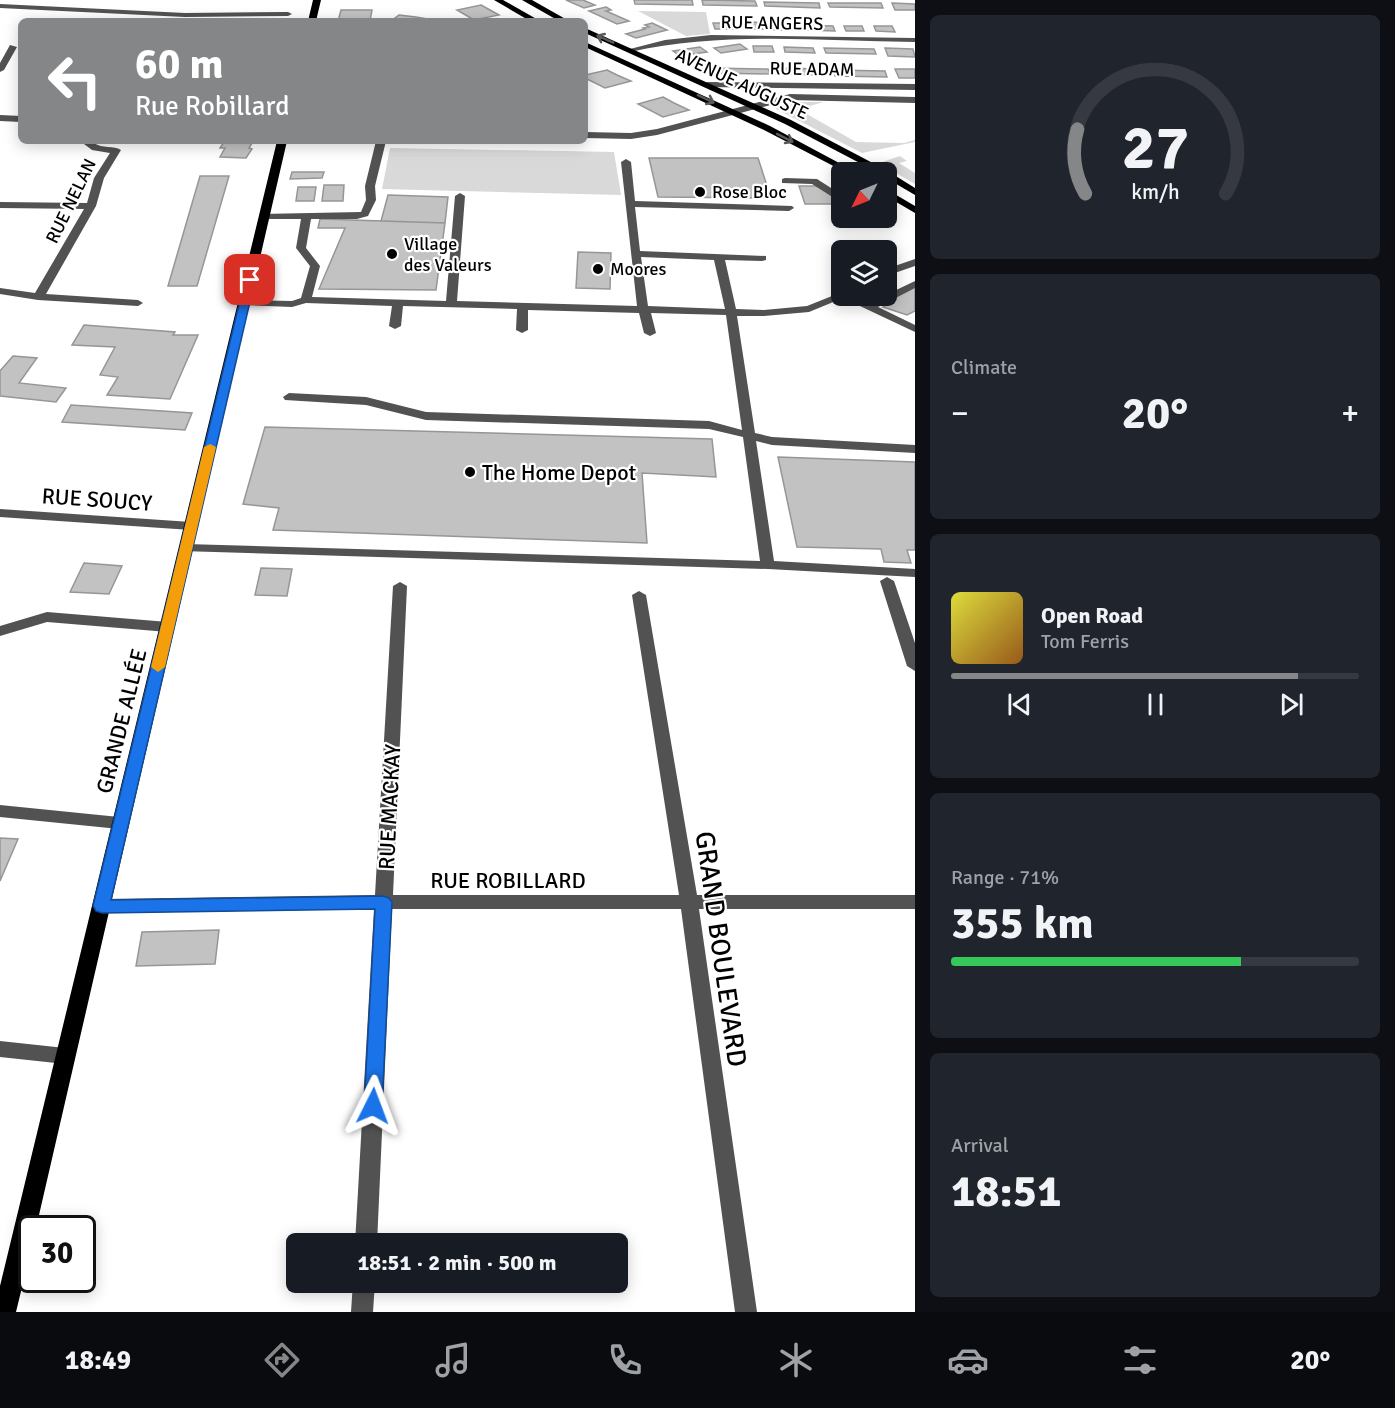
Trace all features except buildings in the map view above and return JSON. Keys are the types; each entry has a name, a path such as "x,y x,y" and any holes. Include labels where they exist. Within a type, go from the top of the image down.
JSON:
{"main road":[{"path":"313,18 317,0"},
{"path":"498,0 531,18"},
{"path":"526,0 559,18"},
{"name":"AVENUE AUGUSTE","path":"588,31 754,106 865,162"},
{"name":"AVENUE AUGUSTE","path":"588,45 732,112 831,162"},
{"name":"GRANDE ALLÉE","path":"5,1312 281,144"},
{"name":"AVENUE AUGUSTE","path":"897,181 915,192"},
{"path":"897,199 915,210"}],"street":[{"path":"0,6 185,15 288,14"},
{"name":"RUE ANGERS","path":"630,50 673,40 711,37 915,40"},
{"path":"0,47 17,47"},
{"path":"0,70 17,47"},
{"name":"RUE ADAM","path":"708,85 915,87"},
{"name":"RUE ADAM","path":"588,135 651,134 790,97 915,99"},
{"path":"0,118 18,119"},
{"name":"RUE NELAN","path":"89,144 97,148 116,150"},
{"name":"RUE NELAN","path":"38,297 49,282 91,206 99,178 121,144"},
{"path":"265,216 357,216 366,212 371,200 370,186 380,144"},
{"path":"626,162 640,300 650,333"},
{"path":"785,181 814,181 831,193"},
{"path":"451,304 460,196"},
{"path":"631,204 789,208"},
{"path":"0,205 91,206"},
{"path":"306,216 301,248 315,266 306,300"},
{"path":"636,254 762,258"},
{"path":"719,256 731,312 768,565"},
{"path":"897,269 915,262"},
{"path":"897,293 915,284"},
{"path":"0,291 38,297 138,303"},
{"path":"245,299 292,304 306,300 775,313 802,311 831,299"},
{"path":"395,326 398,303"},
{"path":"522,330 523,306"},
{"path":"871,306 915,329"},
{"path":"289,397 366,401 426,416 709,425 772,441 915,449"},
{"name":"RUE SOUCY","path":"0,513 191,526"},
{"path":"186,548 768,565 915,573"},
{"path":"887,581 915,666"},
{"name":"RUE MACKAY","path":"367,1233 400,586"},
{"name":"GRAND BOULEVARD","path":"639,595 689,903 746,1312"},
{"path":"0,631 47,617 168,627"},
{"path":"0,810 120,823"},
{"name":"RUE ROBILLARD","path":"102,906 383,902 915,902"},
{"path":"0,1049 65,1056"},
{"path":"362,1312 363,1293"}],"shaded area":[{"path":"638,11 706,12 710,34 686,36"},
{"path":"793,102 824,102 798,109 856,142 904,143 915,140 915,142 862,153 776,109"},
{"path":"390,148 614,152 621,195 382,189"},
{"path":"900,156 907,161 899,163 915,173 915,184 897,174 897,162 882,162"}],"slow traffic":[{"path":"158,667 210,447"}],"place":[{"name":"Rose Bloc","path":"700,192"},
{"name":"Village des Valeurs","path":"392,254"},
{"name":"Moores","path":"598,269"},
{"name":"The Home Depot","path":"470,472"}],"route":[{"path":"250,280 102,906 383,902 373,1106"}]}
